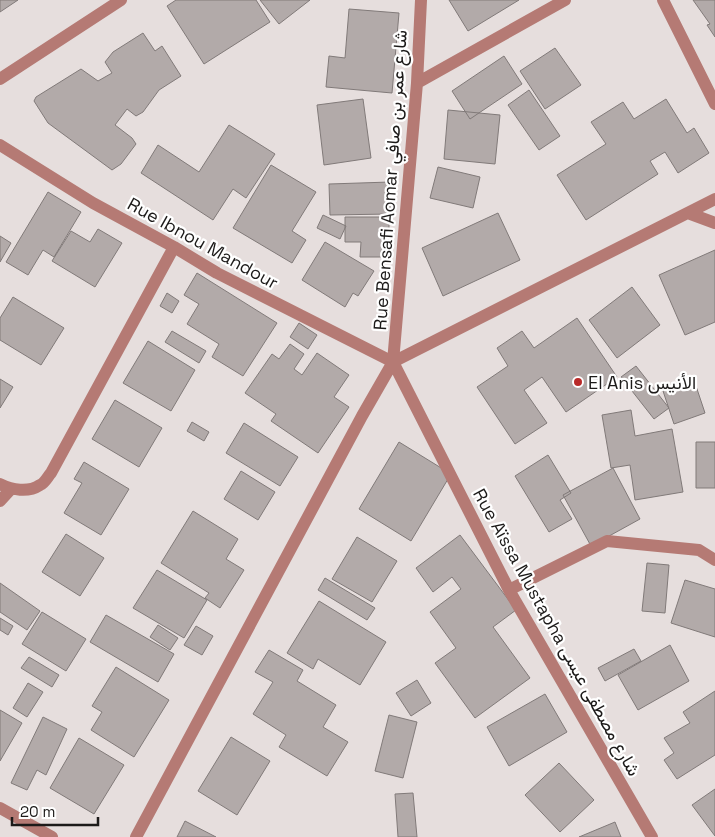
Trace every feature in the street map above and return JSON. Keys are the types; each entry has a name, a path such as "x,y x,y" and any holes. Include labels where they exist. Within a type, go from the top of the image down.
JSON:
{"street":[{"path":"0,78 121,0"},
{"name":"Rue Bensafi Aomar شارع عمر بن صافي","path":"393,362 418,83 421,0"},
{"path":"418,83 565,0"},
{"path":"663,0 715,104"},
{"name":"Rue Ibnou Mandour","path":"0,145 93,203 217,272 393,362"},
{"path":"136,837 352,434 393,362 715,199"},
{"path":"688,213 715,223"},
{"path":"0,501 5,487 26,489 41,485 51,473 174,247"},
{"name":"Rue Aïssa Mustapha شارع مصطفى عيسى","path":"393,362 509,590 652,837"},
{"path":"509,590 607,541 699,550 715,560"},
{"path":"0,808 52,837"}],"building":[{"path":"0,0 18,0 0,12"},
{"path":"176,0 256,0 270,22 204,64 167,6"},
{"path":"260,0 310,0 279,24"},
{"path":"449,0 519,0 468,31"},
{"path":"693,0 715,0 715,37 707,25 710,24"},
{"path":"349,9 399,13 392,93 326,87 329,56 345,58"},
{"path":"143,33 155,51 162,46 181,76 159,90 143,112 136,116 127,109 115,125 132,138 136,144 121,164 112,170 48,123 34,101 36,97 81,69 98,81 112,73 105,62 113,52"},
{"path":"555,48 581,85 545,109 520,71"},
{"path":"504,56 522,84 470,119 452,91"},
{"path":"529,90 560,136 539,150 508,105"},
{"path":"363,99 371,158 324,165 317,105"},
{"path":"666,99 687,133 694,128 709,153 678,173 665,152 650,161 658,174 586,220 557,175 606,144 591,122 623,102 634,119"},
{"path":"448,110 500,115 495,164 444,159"},
{"path":"229,125 275,154 246,198 233,189 213,220 141,173 158,145 199,172"},
{"path":"271,165 316,192 292,231 306,240 292,263 233,228"},
{"path":"438,167 480,177 473,208 430,198"},
{"path":"390,182 390,214 330,215 329,184"},
{"path":"48,192 81,212 54,257 43,250 28,275 6,262"},
{"path":"498,213 520,260 443,296 422,248"},
{"path":"323,215 346,226 340,239 317,228"},
{"path":"345,217 389,217 389,257 360,257 361,242 345,242"},
{"path":"98,229 122,243 95,287 52,261 71,231 90,242"},
{"path":"0,236 11,243 0,262"},
{"path":"325,242 374,271 358,296 353,293 345,307 302,280"},
{"path":"715,250 715,322 685,335 659,275"},
{"path":"197,273 277,323 243,376 212,357 219,344 187,324 199,304 184,295"},
{"path":"632,287 660,325 617,358 589,320"},
{"path":"167,293 179,301 172,313 160,306"},
{"path":"13,297 64,328 41,365 0,340 0,318"},
{"name":"El Anis الأنيس","path":"577,318 617,377 566,412 542,377 524,390 547,423 515,444 477,387 508,366 497,348 522,331 534,348"},
{"path":"299,323 317,335 308,349 290,337"},
{"path":"172,331 206,351 199,363 165,342"},
{"path":"148,341 195,370 171,411 123,383"},
{"path":"290,344 304,354 294,369 302,375 317,353 349,375 334,397 349,407 318,453 271,421 276,414 245,393 272,354 279,359"},
{"path":"636,366 669,408 654,419 621,377"},
{"path":"0,379 13,387 0,408"},
{"path":"694,380 705,413 674,424 663,391"},
{"path":"115,400 162,428 139,467 92,439"},
{"path":"631,410 635,436 672,429 683,492 635,500 630,465 611,468 602,415"},
{"path":"192,422 209,432 204,441 187,431"},
{"path":"244,423 298,457 280,486 226,453"},
{"path":"399,442 451,474 411,541 359,509"},
{"path":"696,442 715,442 715,488 696,488"},
{"path":"548,455 571,493 560,500 572,519 549,532 515,476"},
{"path":"84,462 129,489 101,535 64,513 82,483 74,479"},
{"path":"613,468 640,519 591,546 563,495"},
{"path":"241,471 275,492 258,520 224,499"},
{"path":"193,511 238,539 226,559 244,570 220,608 205,598 209,593 161,563"},
{"path":"66,534 104,558 80,596 42,572"},
{"path":"460,535 516,610 493,627 530,678 475,718 435,663 456,648 430,612 461,589 452,577 433,592 416,568"},
{"path":"357,537 397,561 372,602 332,579"},
{"path":"647,563 669,565 665,613 642,611"},
{"path":"157,570 207,600 184,638 133,608"},
{"path":"325,578 375,608 367,620 318,590"},
{"path":"685,580 715,589 715,637 671,623"},
{"path":"0,583 40,611 27,630 0,612"},
{"path":"319,601 386,642 360,685 318,659 313,669 287,653"},
{"path":"42,612 86,639 66,671 22,644"},
{"path":"106,615 174,654 158,682 90,642"},
{"path":"0,618 13,626 8,635 0,630"},
{"path":"158,625 178,638 170,650 150,637"},
{"path":"196,626 213,636 202,655 184,645"},
{"path":"670,645 689,681 638,710 618,675"},
{"path":"634,649 641,661 605,681 598,668"},
{"path":"269,650 303,670 297,681 336,705 323,727 348,742 327,776 279,747 286,735 253,714 273,682 255,672"},
{"path":"29,657 59,675 52,687 21,668"},
{"path":"116,667 169,700 134,757 91,730 102,712 92,706"},
{"path":"417,680 431,703 411,716 396,693"},
{"path":"28,683 43,692 27,717 13,708"},
{"path":"715,691 715,755 677,779 664,760 674,753 664,738 690,723 683,712"},
{"path":"545,694 567,732 509,766 487,727"},
{"path":"0,710 22,723 0,761"},
{"path":"389,715 417,722 403,778 375,771"},
{"path":"43,717 67,729 46,775 37,770 27,790 11,783"},
{"path":"231,737 270,761 237,815 198,791"},
{"path":"79,738 124,765 94,814 50,788"},
{"path":"559,763 594,800 560,832 525,795"},
{"path":"715,789 715,836 692,805"},
{"path":"413,793 417,837 398,837 395,794"},
{"path":"185,821 216,837 177,837"},
{"path":"615,822 621,837 579,837"}],"place":[{"name":"El Anis الأنيس","path":"578,382"}]}
